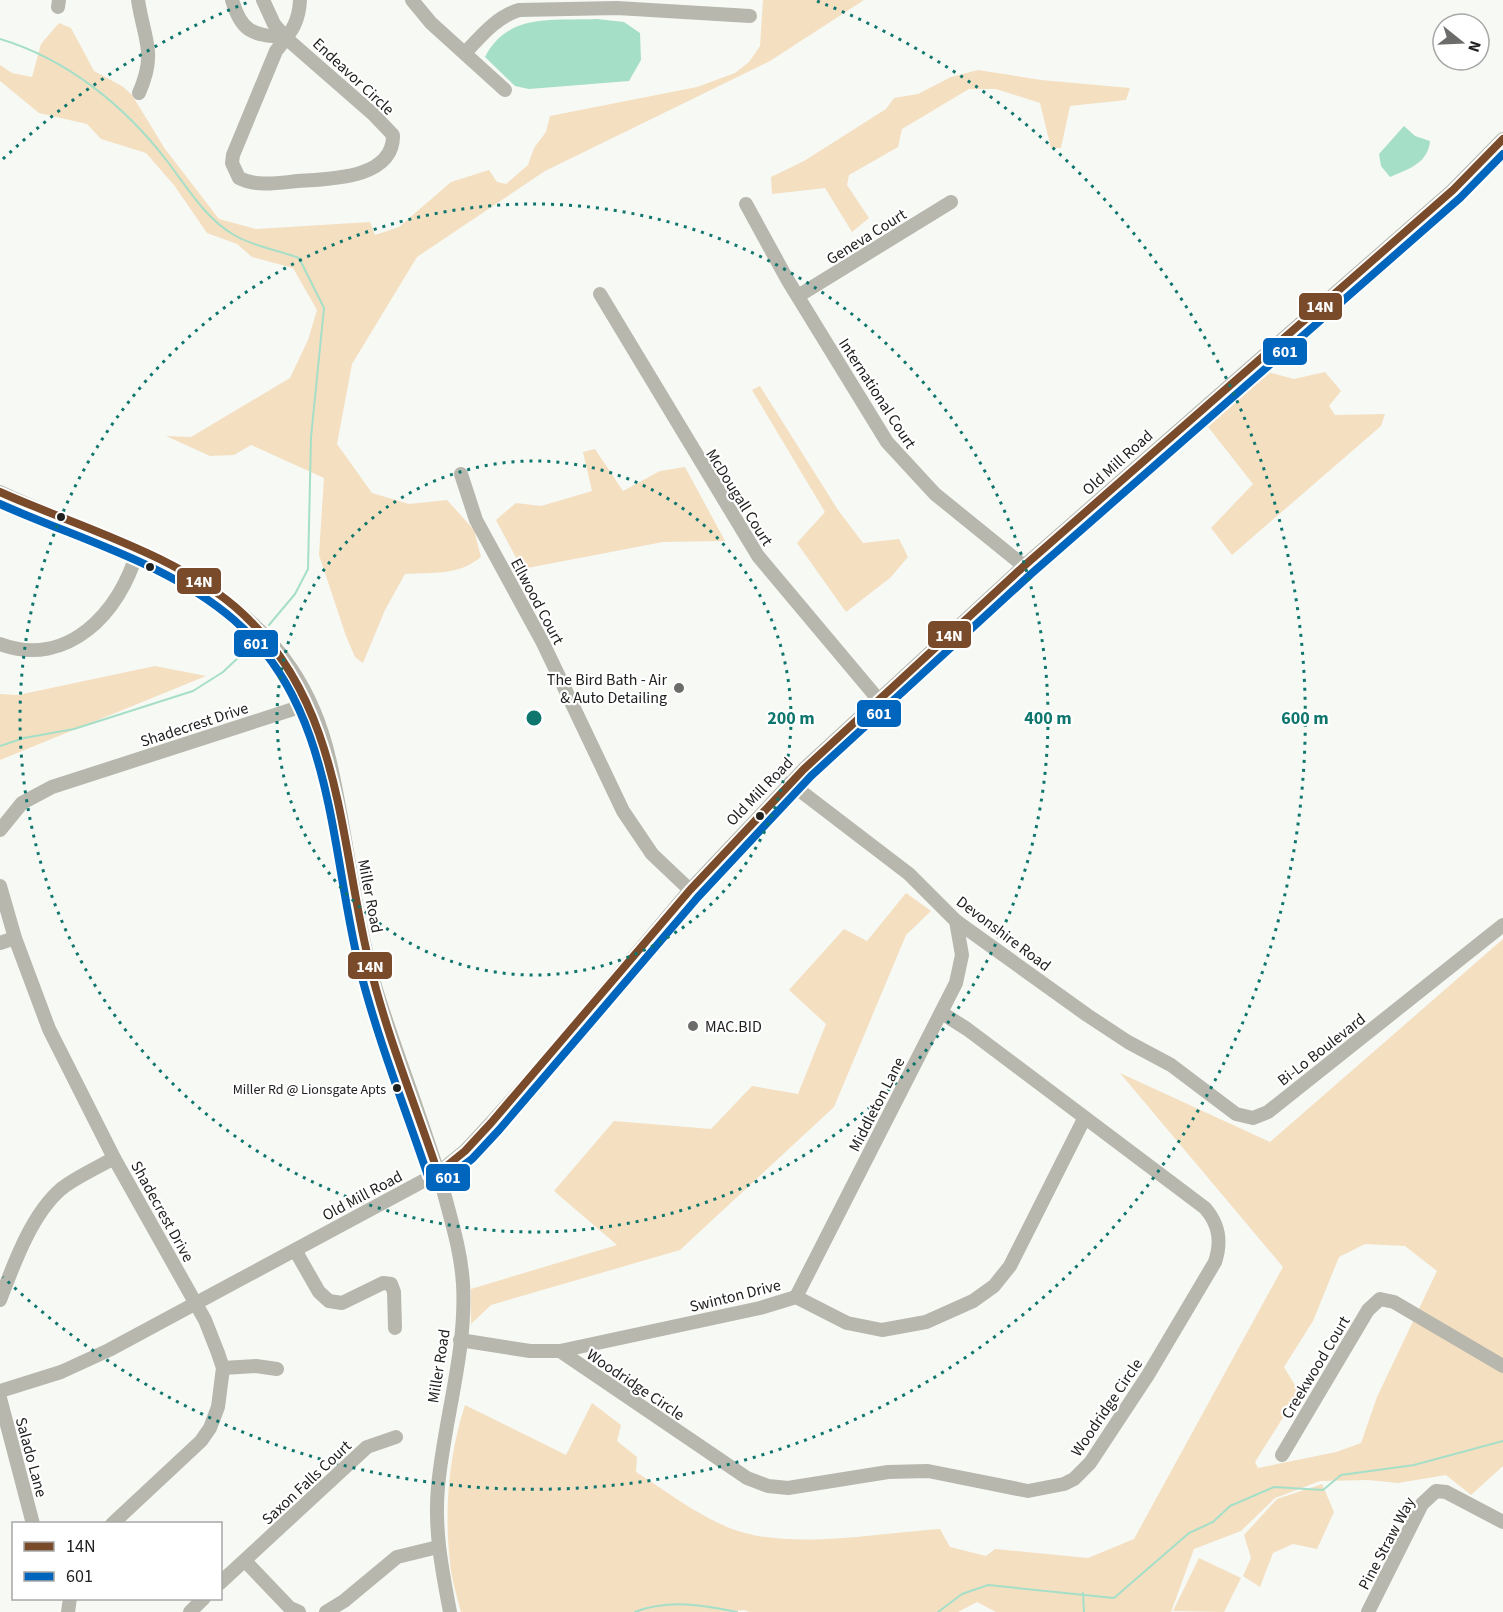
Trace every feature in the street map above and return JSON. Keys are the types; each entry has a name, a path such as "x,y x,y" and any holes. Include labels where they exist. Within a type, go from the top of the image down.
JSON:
{"street":[{"path":"138,0 150,64 139,93"},
{"path":"232,0 241,22 247,29 256,34 286,38"},
{"path":"262,0 274,24 286,38"},
{"path":"286,38 296,27 300,0"},
{"path":"412,0 431,23 505,90"},
{"path":"465,53 490,26 508,13 519,10 617,4 750,16"},
{"name":"Endeavor Circle","path":"286,38 373,114 393,135 389,154 369,170 340,178 256,184 239,178 232,162 233,155 276,51 286,38"},
{"name":"Old Mill Road","path":"0,1391 61,1372 196,1304 438,1173 465,1151 549,1058 690,890 790,783 1024,566 1439,202 1503,139"},
{"name":"Geneva Court","path":"798,296 951,202"},
{"name":"International Court","path":"746,204 873,422 900,458 956,513 1024,566"},
{"name":"McDougall Court","path":"600,294 758,556 878,699"},
{"name":"Ellwood Court","path":"461,474 476,520 543,643 623,811 652,854 690,890"},
{"name":"Miller Road","path":"0,492 199,581 243,614 285,659 301,684 320,726 330,761 356,911 369,966 438,1173 461,1266 463,1307 460,1340 437,1489 438,1547 450,1612"},
{"path":"0,644 20,650 40,650 56,647 85,634 114,604 129,578 137,552"},
{"name":"Shadecrest Drive","path":"0,830 22,803 43,790 309,704"},
{"name":"Devonshire Road","path":"790,783 902,867 956,921 1096,1022 1150,1053"},
{"name":"Shadecrest Drive","path":"0,885 15,938 49,1029 114,1158 205,1320 223,1368 218,1407 210,1428 201,1441 114,1522"},
{"name":"Middleton Lane","path":"796,1297 942,1013 961,966 956,921"},
{"name":"Bi-Lo Boulevard","path":"1150,1053 1236,1114 1249,1118 1259,1117 1327,1068 1503,925"},
{"path":"0,943 15,938"},
{"name":"Woodridge Circle","path":"560,1351 747,1478 768,1486 799,1487 868,1474 906,1471 951,1473 1029,1491 1045,1490 1074,1479 1090,1463 1148,1376 1215,1262 1219,1244 1216,1224 1205,1208 967,1029 942,1013"},
{"name":"Swinton Drive","path":"460,1340 530,1351 560,1351 760,1308 796,1297 847,1323 882,1330 926,1322 973,1301 994,1286 1010,1266 1084,1119"},
{"path":"0,1300 21,1252 48,1203 65,1186 114,1158"},
{"path":"295,1250 319,1292 329,1301 342,1303 382,1283 391,1284 394,1292 395,1328"},
{"name":"Creekwood Court","path":"1282,1455 1368,1310 1380,1299 1394,1302 1503,1366"},
{"path":"223,1368 256,1366 277,1369"},
{"name":"Salado Lane","path":"0,1398 32,1522"},
{"name":"Saxon Falls Court","path":"222,1581 367,1448 396,1437"},
{"name":"Pine Straw Way","path":"1375,1609 1422,1504 1436,1491 1446,1492 1503,1522"},
{"path":"326,1612 344,1601 397,1557 438,1547"},
{"path":"245,1561 290,1608 299,1612"},
{"path":"190,1612 203,1600"}],"shaded area":[{"path":"763,0 864,0 770,61 545,171 417,257 352,364 337,444 372,493 409,504 447,500 474,530 481,557 454,570 405,574 385,610 363,663 355,657 346,636 319,555 324,478 251,445 234,455 210,456 166,436 191,437 290,378 308,340 317,310 293,268 252,257 237,244 207,233 174,185 146,153 101,139 87,124 39,113 0,81 0,65 12,73 32,77 41,44 59,23 71,28 94,71 122,86 132,95 165,149 219,219 256,229 370,222 375,235 399,227 451,182 489,170 497,182 506,184 528,165 534,148 546,132 550,116 697,87 735,73 749,62 760,46"},
{"path":"597,19 624,22 640,33 641,60 629,81 529,89 515,86 485,57 506,32 519,26 549,20"},
{"path":"978,70 1041,80 1130,88 1126,100 1070,106 1061,148 1051,148 1040,103 996,89 969,89 902,129 898,147 849,175 847,185 869,218 852,232 825,188 772,194 771,177 804,161 886,109 894,98 918,94 951,77"},
{"path":"1404,126 1415,136 1430,141 1428,149 1426,155 1416,164 1390,177 1381,166 1379,154"},
{"path":"1265,371 1294,379 1325,372 1341,391 1329,406 1335,415 1385,414 1381,426 1232,555 1211,528 1253,484 1205,423"},
{"path":"760,386 838,510 863,543 899,539 908,557 890,578 846,612 797,543 825,512 752,390"},
{"path":"595,449 623,491 660,471 685,467 725,541 663,542 522,569 496,520 516,503 541,506 592,491 583,452"},
{"path":"155,666 206,676 0,760 0,694 18,695"},
{"path":"906,893 931,911 906,935 834,1107 680,1250 491,1305 471,1324 471,1289 617,1245 554,1191 614,1121 711,1129 752,1086 798,1094 826,1024 789,990 844,929 867,941"},
{"path":"1503,939 1503,1466 1471,1495 1446,1475 1398,1483 1368,1480 1320,1481 1275,1498 1241,1531 1194,1549 1171,1612 996,1612 977,1602 958,1612 750,1612 744,1610 727,1612 461,1612 451,1568 448,1542 448,1502 455,1443 465,1405 566,1455 592,1403 621,1425 617,1441 637,1457 636,1472 684,1504 722,1525 758,1536 809,1540 940,1529 950,1547 986,1556 995,1549 1088,1558 1134,1539 1283,1267 1120,1073 1270,1142","holes":["1365,1244 1405,1246 1437,1271 1377,1397 1361,1443 1336,1452 1258,1468 1255,1462 1299,1392 1284,1367 1313,1321 1339,1257"]},
{"path":"1322,1484 1334,1512 1317,1549 1293,1544 1273,1553 1260,1587 1243,1576 1251,1558 1244,1535 1277,1499"},
{"path":"1199,1558 1241,1578 1224,1612 1173,1611"}],"waterway":[{"path":"0,39 48,59 93,87 151,141 197,201 224,228 249,242 299,258 324,308 311,437 308,569 295,594 269,625"},
{"path":"0,746 24,738 74,729 193,691 223,672 258,639"},
{"path":"938,1612 962,1594 988,1585 1114,1598 1189,1533 1213,1522 1230,1506 1274,1487 1323,1490 1341,1475 1414,1465 1503,1441"},
{"path":"1083,1593 1084,1612"},
{"path":"635,1612 673,1604 698,1605 737,1612"}],"transit line":[{"name":"14N","path":"438,1173 465,1151 491,1123 690,890 804,769 1024,566 1453,190 1503,139"},
{"name":"601","path":"0,504 152,567 181,583 234,620 267,655 292,695 310,738 324,783 350,924 367,996 428,1176 433,1182 440,1183 472,1159 499,1130 698,897 811,776 1031,574 1460,198 1503,154"},
{"name":"14N","path":"0,492 127,544 189,575 218,593 243,614 276,651 301,691 319,734 343,825 360,919 377,992 438,1173"}],"place":[{"name":"The Bird Bath - Air & Auto Detailing","path":"679,688"},
{"name":"MAC.BID","path":"693,1026"},
{"name":"Miller Rd @ Lionsgate Apts","path":"397,1088"}]}
